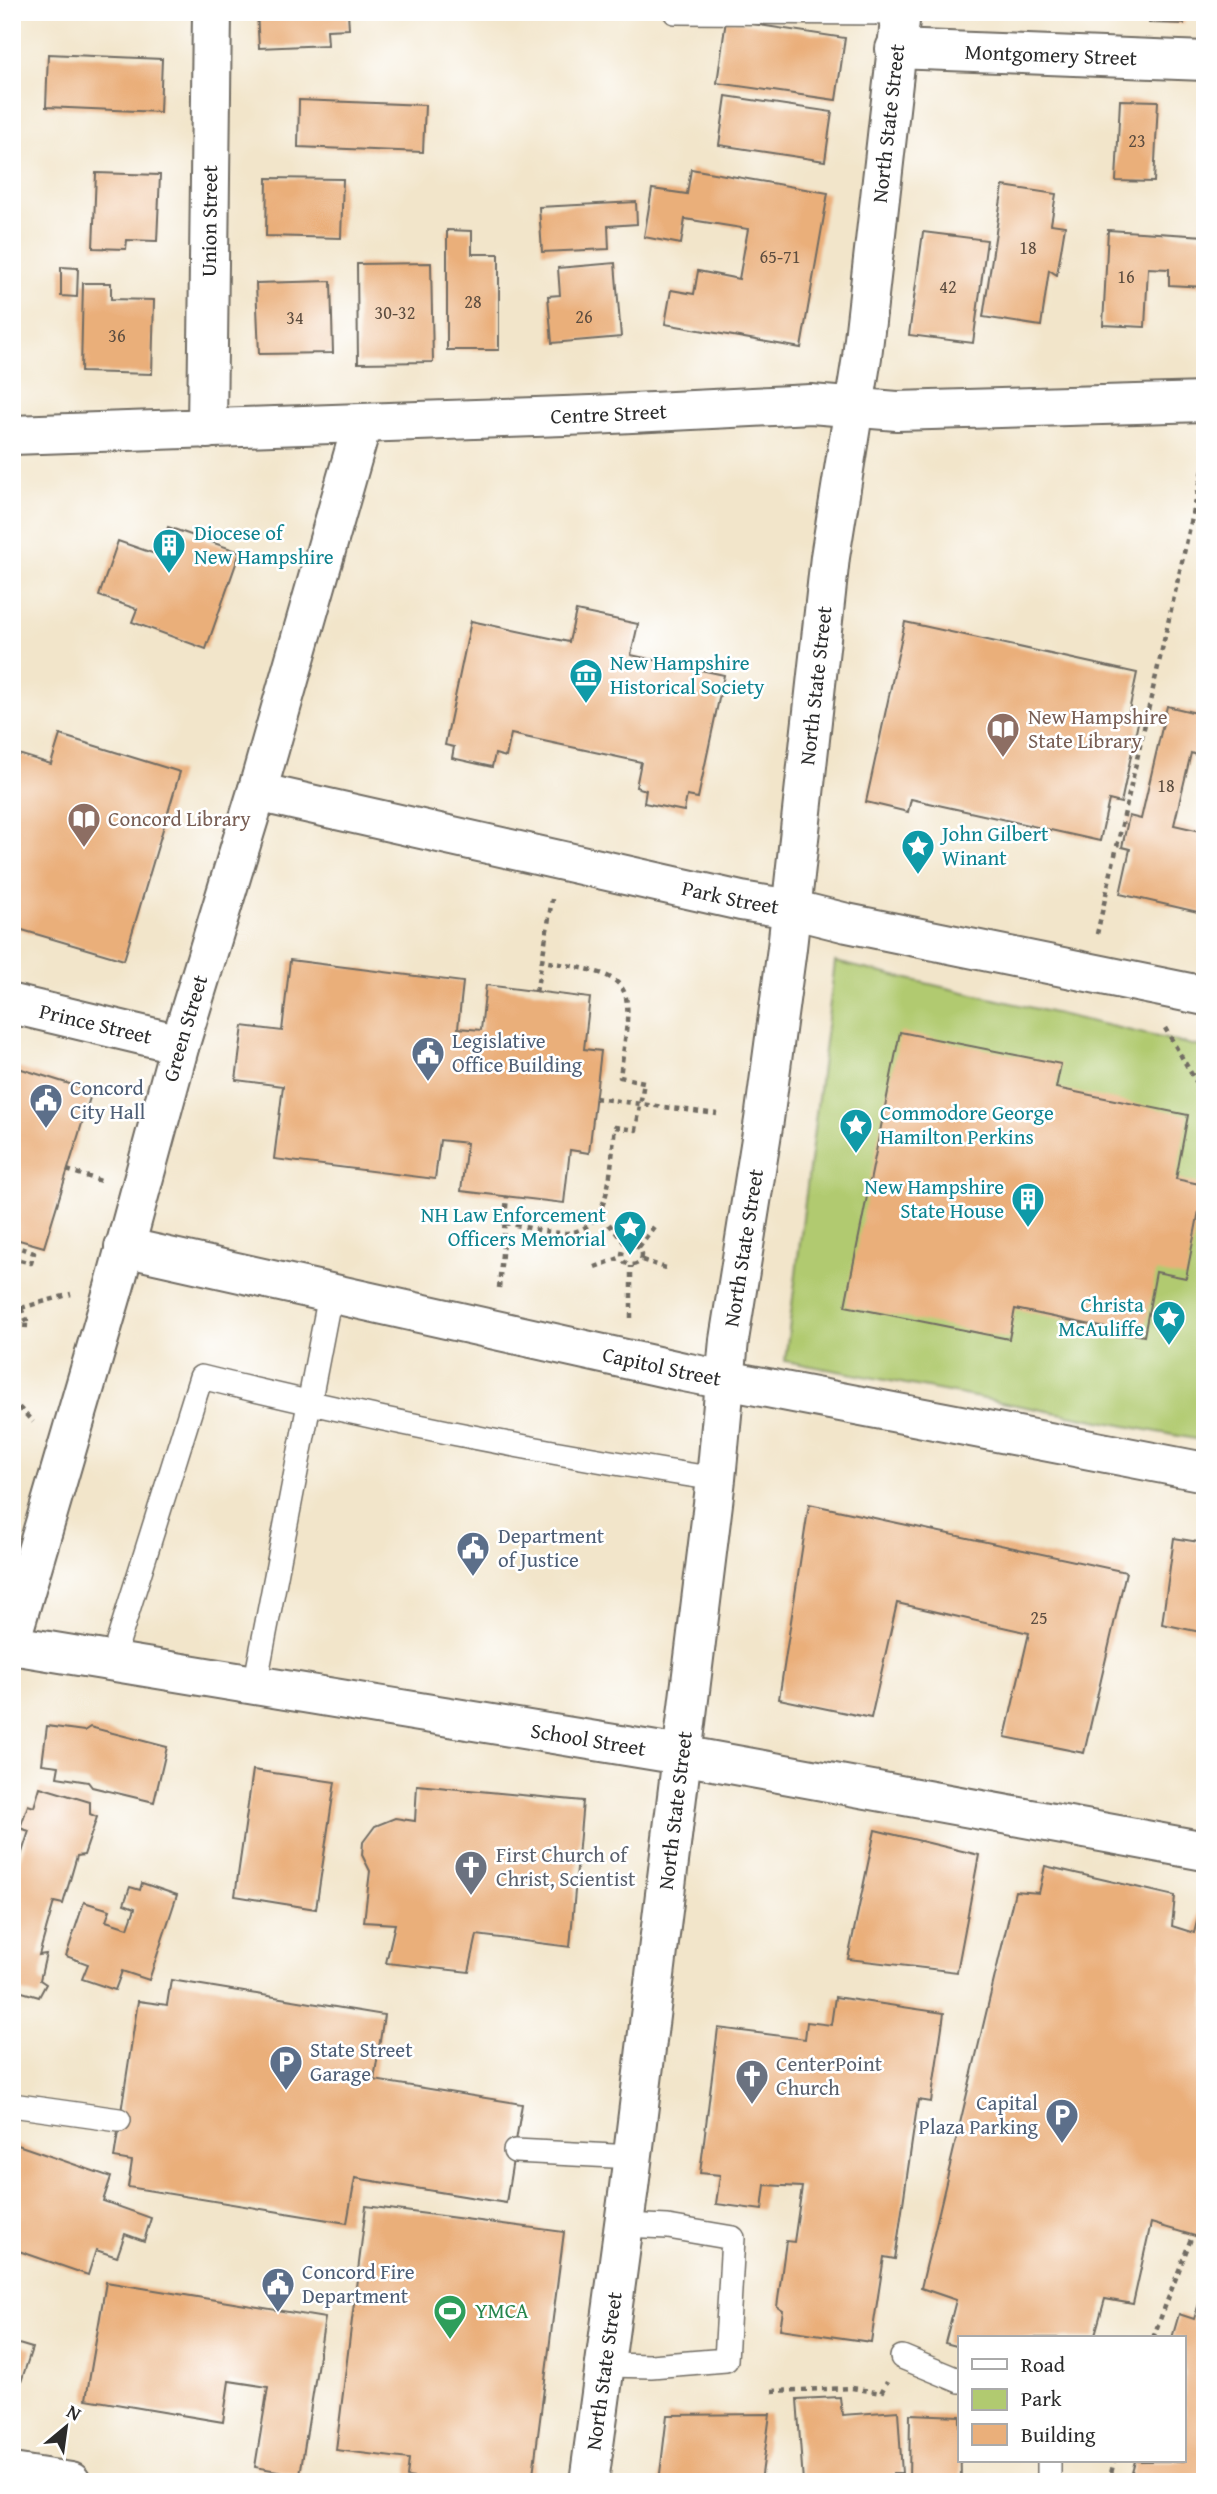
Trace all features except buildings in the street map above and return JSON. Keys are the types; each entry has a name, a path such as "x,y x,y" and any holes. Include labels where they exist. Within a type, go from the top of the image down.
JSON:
{"street":[{"name":"Union Street","path":"207,429 212,12"},
{"name":"Montgomery Street","path":"899,25 1205,61"},
{"name":"North State Street","path":"589,2482 607,2365 633,2157 716,1479 724,1380 764,1120 830,557 855,409 899,25"},
{"name":"Centre Street","path":"12,435 362,424 811,404 897,411 1205,402"},
{"name":"Green Street","path":"12,1636 180,1044 257,792 362,424"},
{"name":"Park Street","path":"257,792 741,901 1205,996"},
{"name":"Prince Street","path":"12,1004 180,1044"},
{"name":"Capitol Street","path":"124,1247 330,1295 724,1380 1205,1472"},
{"name":"School Street","path":"12,1645 681,1755 1205,1851"},
{"path":"12,2473 71,2482"}],"lane":[{"path":"674,12 899,25"},
{"path":"255,1685 330,1295"},
{"path":"112,1661 201,1377 309,1404 597,1461 716,1479"},
{"path":"12,2105 120,2120"},
{"path":"515,2151 633,2157"},
{"path":"607,2365 651,2366 726,2360 733,2238 668,2227 624,2225"},
{"path":"902,2357 958,2380"},
{"path":"1049,2462 1049,2482"}],"path":[{"path":"1096,942 1205,461"},
{"path":"537,992 552,899"},
{"path":"505,1223 563,1233 587,1226 597,1216 607,1193 615,1127 636,1130 645,1082 620,1077 629,1011 623,987 603,972 542,961"},
{"path":"1164,1027 1205,1097"},
{"path":"595,1098 717,1114"},
{"path":"67,1170 105,1182"},
{"path":"499,1288 507,1196"},
{"path":"610,1224 627,1246 639,1247"},
{"path":"642,1260 639,1247 656,1224"},
{"path":"12,1245 34,1253 31,1263 12,1258"},
{"path":"595,1267 622,1258 627,1246"},
{"path":"622,1258 631,1266 631,1318"},
{"path":"631,1266 642,1260 670,1269"},
{"path":"12,1296 14,1293 29,1326 12,1325"},
{"path":"21,1308 72,1294"},
{"path":"12,1400 33,1422"},
{"path":"1154,2336 1192,2235"},
{"path":"772,2391 852,2388 881,2393 902,2357"},
{"path":"1109,2482 1114,2462"}],"green space":[{"path":"835,962 1205,1048 1205,1441 785,1361"}],"place":[{"name":"Diocese of New Hampshire","path":"169,575"},
{"name":"New Hampshire Historical Society","path":"586,705"},
{"name":"New Hampshire State Library","path":"1003,759"},
{"name":"Concord Library","path":"84,849"},
{"name":"John Gilbert Winant","path":"918,876"},
{"name":"Legislative Office Building","path":"428,1083"},
{"name":"Concord City Hall","path":"46,1130"},
{"name":"Commodore George Hamilton Perkins","path":"856,1155"},
{"name":"New Hampshire State House","path":"1028,1229"},
{"name":"NH Law Enforcement Officers Memorial","path":"630,1257"},
{"name":"Christa McAuliffe","path":"1169,1347"},
{"name":"Department of Justice","path":"473,1578"},
{"name":"First Church of Christ, Scientist","path":"471,1897"},
{"name":"State Street Garage","path":"286,2092"},
{"name":"CenterPoint Church","path":"752,2106"},
{"name":"Capital Plaza Parking","path":"1062,2145"},
{"name":"Concord Fire Department","path":"278,2314"},
{"name":"YMCA","path":"450,2341"}]}
